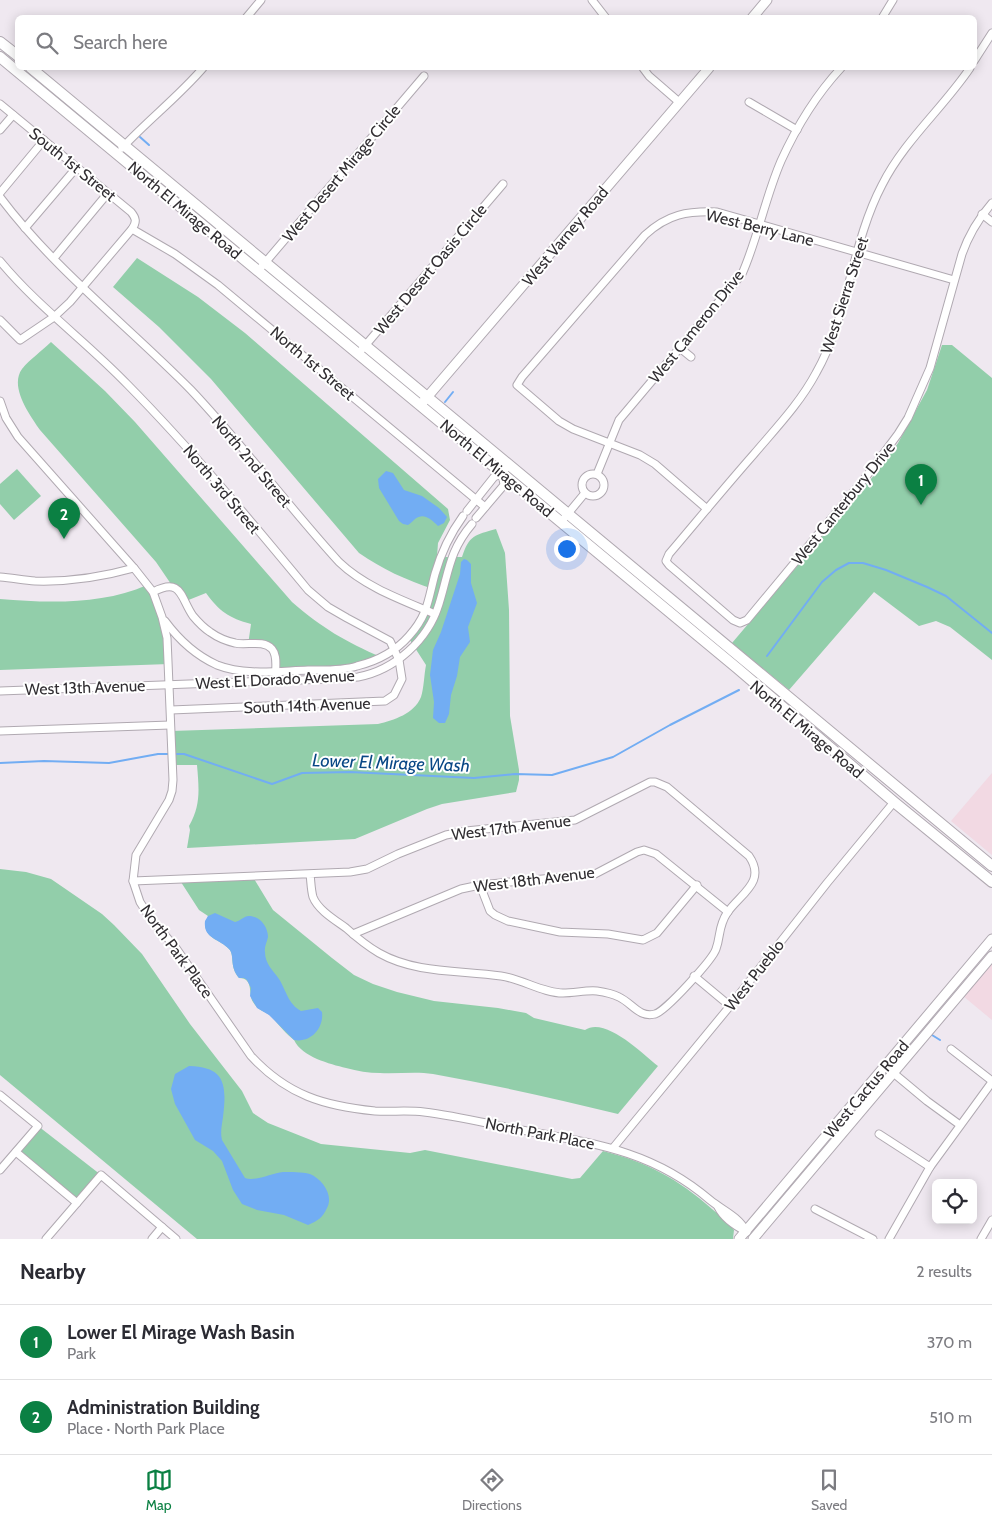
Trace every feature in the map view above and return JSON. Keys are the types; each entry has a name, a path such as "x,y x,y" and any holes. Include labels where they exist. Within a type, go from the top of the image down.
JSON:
{"main road":[{"path":"0,42 15,54"},
{"name":"North El Mirage Road","path":"0,57 15,69"},
{"name":"North El Mirage Road","path":"16,70 117,154 262,267"},
{"name":"North El Mirage Road","path":"33,70 125,146 262,267 362,350 420,405 992,882"},
{"name":"North El Mirage Road","path":"362,350 428,397 992,866"}],"street":[{"path":"248,15 261,0"},
{"path":"592,0 604,15"},
{"path":"754,15 767,0"},
{"path":"884,15 893,0"},
{"path":"977,56 992,33"},
{"path":"117,154 201,70"},
{"path":"644,70 679,102"},
{"name":"West Varney Road","path":"420,405 707,70"},
{"name":"West Cameron Drive","path":"597,474 608,443 619,420 742,274 751,255 759,225 781,162 797,130 817,98 839,70"},
{"name":"West Sierra Street","path":"666,560 669,554 788,414 815,375 834,333 872,205 882,184 907,146 948,99 969,70"},
{"name":"West Desert Mirage Circle","path":"262,267 424,76"},
{"path":"749,102 797,130"},
{"name":"South 1st Street","path":"0,104 135,216 135,224 132,229"},
{"path":"0,130 13,115"},
{"path":"0,193 44,140"},
{"path":"25,228 77,167"},
{"name":"West Desert Oasis Circle","path":"362,350 502,184"},
{"path":"54,258 108,193"},
{"name":"North 2nd Street","path":"0,197 25,228 54,258 192,392 318,539 349,572 366,582 435,614"},
{"name":"West Canterbury Drive","path":"666,560 669,565 733,620 740,623 747,620 870,474 908,418 930,368 968,236 982,214 992,203"},
{"name":"West Berry Lane","path":"608,443 573,429 559,420 517,384 638,242 654,226 677,214 695,211 717,212 954,280"},
{"path":"982,214 992,222"},
{"path":"0,320 20,340 54,316 84,286 132,229"},
{"name":"North 1st Street","path":"132,229 175,254 218,285 485,507"},
{"name":"North 3rd Street","path":"0,261 54,316 127,383 171,429 308,590 328,607 390,640 394,651"},
{"path":"680,348 691,357"},
{"path":"0,401 6,418 18,438 134,568 153,592 168,638 173,764 172,791 169,800 136,855 132,881"},
{"path":"608,443 640,454 655,464 707,509"},
{"name":"West El Dorado Avenue","path":"162,617 177,637 205,659 231,669 275,671 356,667 394,651 416,627 426,610 442,553 454,529 476,498 494,477 502,473 509,464"},
{"name":"West El Dorado Avenue","path":"170,684 328,679 359,676 399,660 424,635 435,614 456,545 504,485 502,473"},
{"name":"West Cameron Drive","path":"585,493 582,486 583,479 589,474 597,474"},
{"name":"West Cameron Drive","path":"585,493 595,495 601,492 603,482 597,474"},
{"name":"West Cameron Drive","path":"560,522 585,493"},
{"path":"0,577 35,581 67,580 108,575 134,568"},
{"path":"153,592 162,587 173,586 183,595 193,615 210,632 236,644 266,645 273,651 275,656 277,680"},
{"name":"South 14th Avenue","path":"171,710 385,702 394,695 402,679 399,660 394,651"},
{"name":"West 13th Avenue","path":"0,691 170,684"},
{"path":"0,731 170,725"},
{"name":"West 17th Avenue","path":"132,881 350,872 366,869 446,835 466,831 575,820 643,784 655,782 667,787 749,856 754,864 755,873 752,884 728,912 720,925 716,950 667,1007 656,1014 646,1015 619,997 608,993 583,991 562,993 501,976 412,965 381,954 319,906 313,897 310,874"},
{"name":"West Pueblo","path":"613,1148 894,802"},
{"name":"West 18th Avenue","path":"353,934 461,889 480,885 595,874 644,850 656,854 728,912"},
{"name":"North Park Place","path":"132,881 140,902 151,919 176,948 251,1056 263,1069 287,1088 332,1104 376,1111 423,1112 613,1148 651,1162 685,1181 742,1224 746,1231 754,1238"},
{"path":"480,885 490,910 495,915 508,920 560,932 608,934 643,940 657,933 697,886"},
{"name":"West Cactus Road","path":"739,1239 992,939"},
{"name":"West Cactus Road","path":"754,1238 992,956"},
{"path":"694,976 730,1006"},
{"path":"889,1239 930,1167 992,1082 951,1049"},
{"path":"885,1066 927,1101 960,1125"},
{"path":"0,1095 38,1126 0,1170"},
{"path":"879,1134 930,1167"},
{"path":"16,1152 77,1203"},
{"path":"46,1239 101,1175 176,1239"},
{"path":"815,1209 873,1239"},
{"path":"981,1239 992,1220"},
{"path":"152,1239 162,1227"}],"shaded area":[{"path":"992,773 992,855 951,821"},
{"path":"992,962 992,1020 963,996"}],"green space":[{"path":"137,258 198,297 245,333 448,509 450,520 438,543 437,557 462,557 470,540 496,529 505,553 509,610 510,716 519,770 516,792 442,804 355,839 187,848 189,826 196,811 198,797 197,765 173,765 171,731 378,724 409,712 421,697 426,665 408,637 416,627 433,589 394,574 359,553 211,379 159,327 113,287"},
{"path":"51,342 105,391 135,422 292,602 335,634 381,657 356,667 275,671 270,648 248,645 251,624 225,613 215,605 206,593 186,601 173,587 156,562 40,430 26,409 19,392 19,376 25,365"},
{"path":"942,345 952,345 992,378 992,660 950,627 936,621 919,626 874,592 789,690 732,643 881,467 898,443 927,390"},
{"path":"17,469 41,496 14,520 0,504 0,484"},
{"path":"147,585 162,617 169,664 0,670 0,599 56,602 75,601 130,592"},
{"path":"0,869 26,872 51,879 102,914 114,925 142,954 190,1024 242,1091 253,1113 268,1123 321,1144 410,1153 425,1150 572,1179 580,1178 603,1151 634,1160 674,1180 699,1198 729,1224 734,1230 733,1239 197,1239 0,1075"},
{"path":"253,877 273,910 354,975 373,984 434,1001 526,1013 534,1018 585,1030 593,1027 603,1028 623,1038 658,1066 618,1114 526,1092 433,1074 367,1072 317,1059 303,1051 272,1017 256,1006 252,999 249,983 239,978 236,974 231,951 208,934 205,925 208,916 199,910 179,879"},
{"path":"38,1126 101,1175 77,1203 16,1152"}],"water":[{"path":"386,471 393,473 404,490 422,496 439,508 447,517 444,523 438,526 433,521 422,516 408,525 399,521 379,488 378,479"},
{"path":"464,559 471,564 471,583 477,603 468,627 470,642 460,657 451,695 449,714 445,723 439,723 433,718 434,702 430,675 433,650 441,632 460,574 461,562"},
{"path":"215,913 235,922 245,917 253,916 263,923 268,933 265,946 266,960 279,979 290,1001 301,1011 318,1008 322,1012 319,1029 311,1037 294,1040 269,1015 257,1008 250,996 251,988 247,980 239,978 236,974 231,951 225,945 212,938 206,931 205,921 208,916"},
{"path":"189,1066 210,1070 217,1074 221,1080 224,1095 222,1140 245,1178 259,1178 283,1172 304,1173 314,1176 326,1188 329,1198 327,1208 320,1218 308,1225 284,1215 257,1210 242,1204 233,1190 222,1161 213,1151 195,1140 175,1104 171,1089 175,1074"}],"waterway":[{"path":"140,137 149,145"},
{"path":"445,402 453,392"},
{"name":"Lower El Mirage Wash","path":"767,656 822,582 836,570 849,563 863,563 886,570 946,596 992,633"},
{"name":"Lower El Mirage Wash","path":"174,754 184,754 272,784 302,773 350,772 474,778 515,774 552,775 613,757 739,690"},
{"name":"Lower El Mirage Wash","path":"0,763 44,761 109,763 158,754 169,754"},
{"path":"932,1035 940,1040"}],"place":[{"name":"Lower El Mirage Wash Basin","path":"921,505"},
{"name":"Administration Building","path":"64,539"}]}
